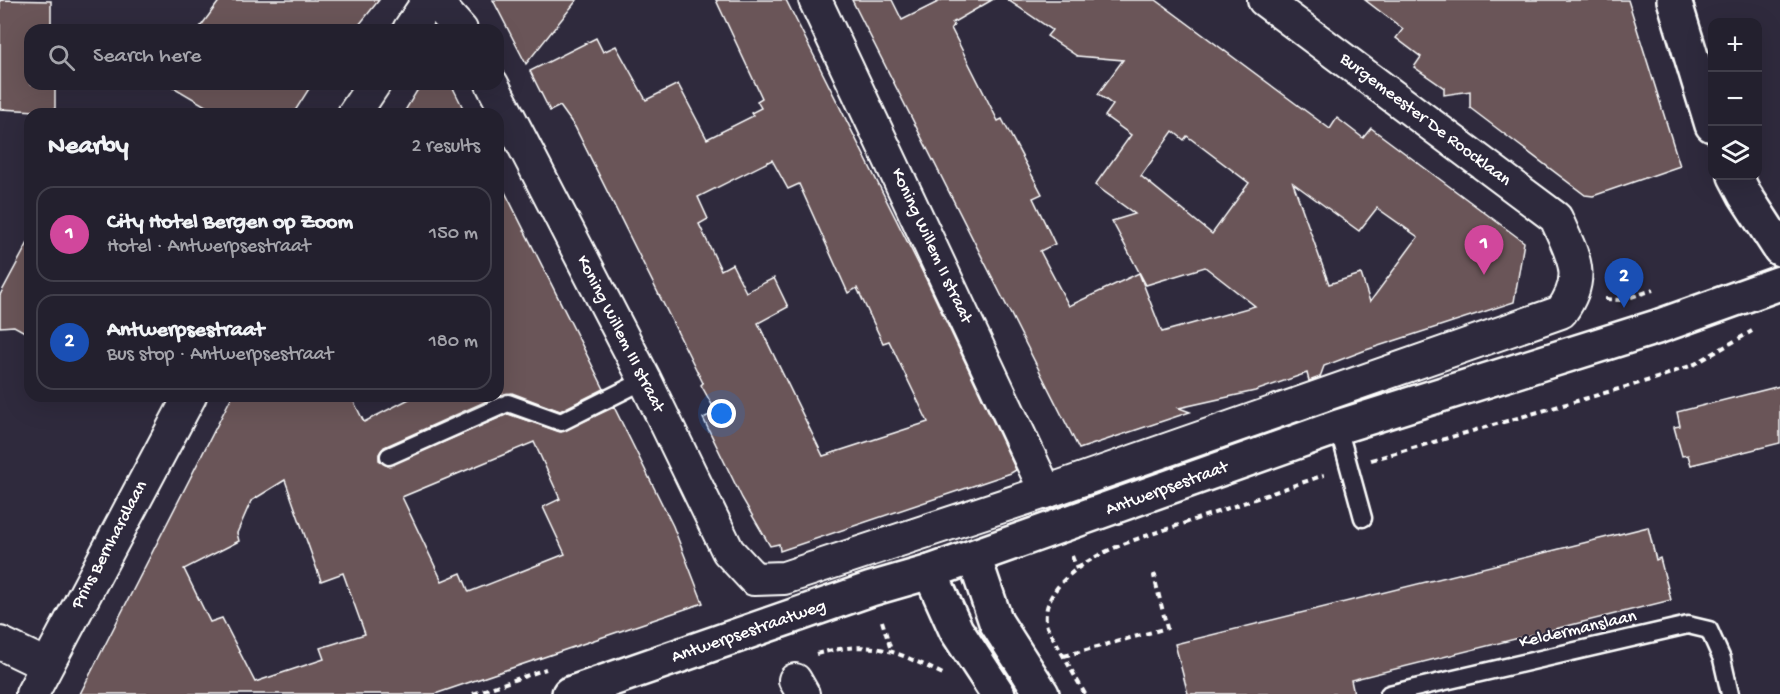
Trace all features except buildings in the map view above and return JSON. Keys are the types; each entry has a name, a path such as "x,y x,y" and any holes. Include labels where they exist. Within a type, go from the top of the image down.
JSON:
{"main road":[{"path":"1674,0 1708,109"},
{"path":"1738,180 1744,195 1780,249"},
{"name":"Antwerpsestraat","path":"930,572 1338,427 1658,327 1780,283"},
{"path":"974,557 996,622 1042,694"},
{"path":"930,572 956,630 999,694"},
{"name":"Antwerpsestraatweg","path":"569,694 871,589 930,572"}],"street":[{"path":"413,24 429,0"},
{"path":"434,0 456,24"},
{"name":"Koning Willem II straat","path":"815,0 1046,492"},
{"name":"Burgemeester De Roocklaan","path":"1264,0 1556,218 1576,272 1574,294"},
{"path":"358,108 370,90"},
{"name":"Koning Willem III straat","path":"495,90 645,380 728,551 754,579"},
{"name":"Antwerpsestraat","path":"754,579 784,578 1046,492 1561,312 1574,294"},
{"name":"Prins Bernhardlaan","path":"32,694 187,402"},
{"path":"0,643 46,665"}],"lane":[{"path":"389,456 508,403 561,422 645,380"},
{"path":"1338,427 1363,518"},
{"name":"Keldermanslaan","path":"1389,694 1688,625 1709,630 1722,660 1730,694"}],"path":[{"path":"1574,294 1617,301 1662,287"},
{"name":"Antwerpsestraat","path":"1064,656 1047,627 1045,606 1051,594 1087,562 1122,545 1349,466 1657,378 1695,364 1760,328"},
{"path":"1085,694 1064,656 1167,628 1154,576 1161,574"}],"place":[{"name":"City Hotel Bergen op Zoom","path":"1484,275"},
{"name":"Antwerpsestraat","path":"1624,308"}]}
